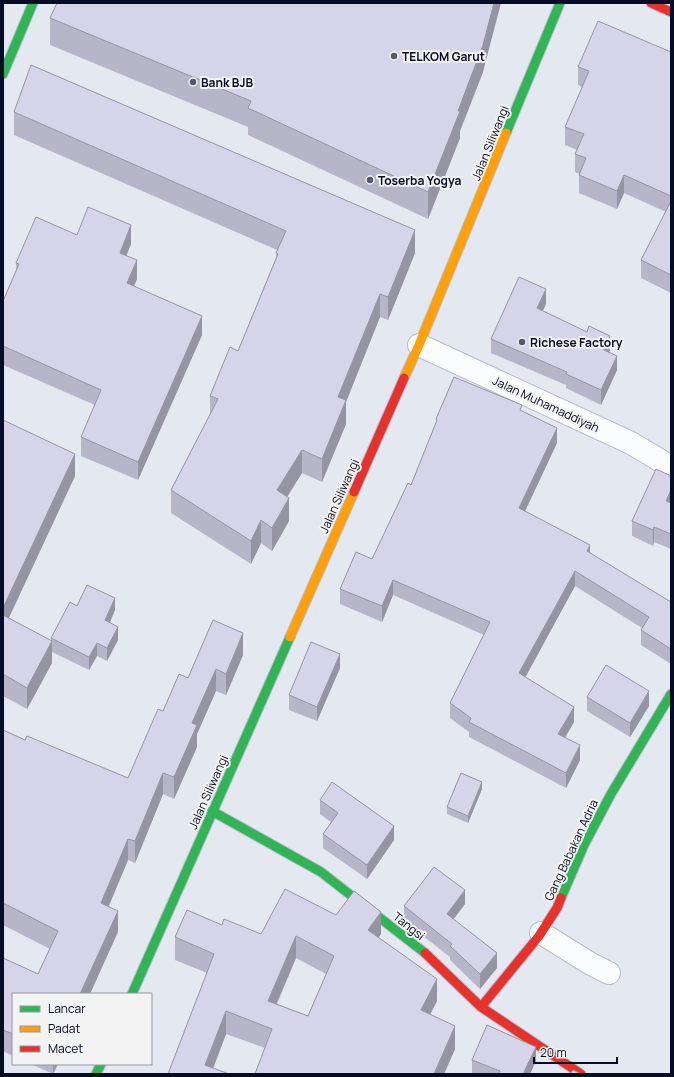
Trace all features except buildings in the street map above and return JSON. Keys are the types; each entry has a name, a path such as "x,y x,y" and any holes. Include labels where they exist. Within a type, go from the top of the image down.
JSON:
{"street":[{"path":"3,74 33,3"},
{"name":"Jalan Siliwangi","path":"132,993 420,345 560,3"},
{"path":"651,3 671,12"},
{"name":"Jalan Muhamaddiyah","path":"420,345 631,443 671,467"},
{"name":"Gang Babakan Adria","path":"481,1007 541,932 557,908 584,845 611,794 671,694"},
{"name":"Tangsi","path":"212,811 321,872 422,950 481,1007 581,1074"},
{"path":"541,932 591,964 609,973"},
{"path":"96,1074 100,1065"}],"traffic: fast":[{"path":"3,74 33,3"},
{"path":"506,133 560,3"},
{"path":"132,993 290,637"},
{"path":"561,898 584,845 611,794 671,694"},
{"path":"212,811 321,872 425,953"},
{"path":"96,1074 100,1065"}],"traffic: slow":[{"path":"404,378 506,133"},
{"path":"290,637 354,492"}],"traffic: jam":[{"path":"651,3 671,12"},
{"path":"354,492 404,378"},
{"path":"481,1007 539,936 557,908 561,898"},
{"path":"425,953 481,1007 581,1074"}],"place":[{"name":"TELKOM Garut","path":"394,56"},
{"name":"Bank BJB","path":"193,82"},
{"name":"Toserba Yogya","path":"370,180"},
{"name":"Richese Factory","path":"522,342"}]}
